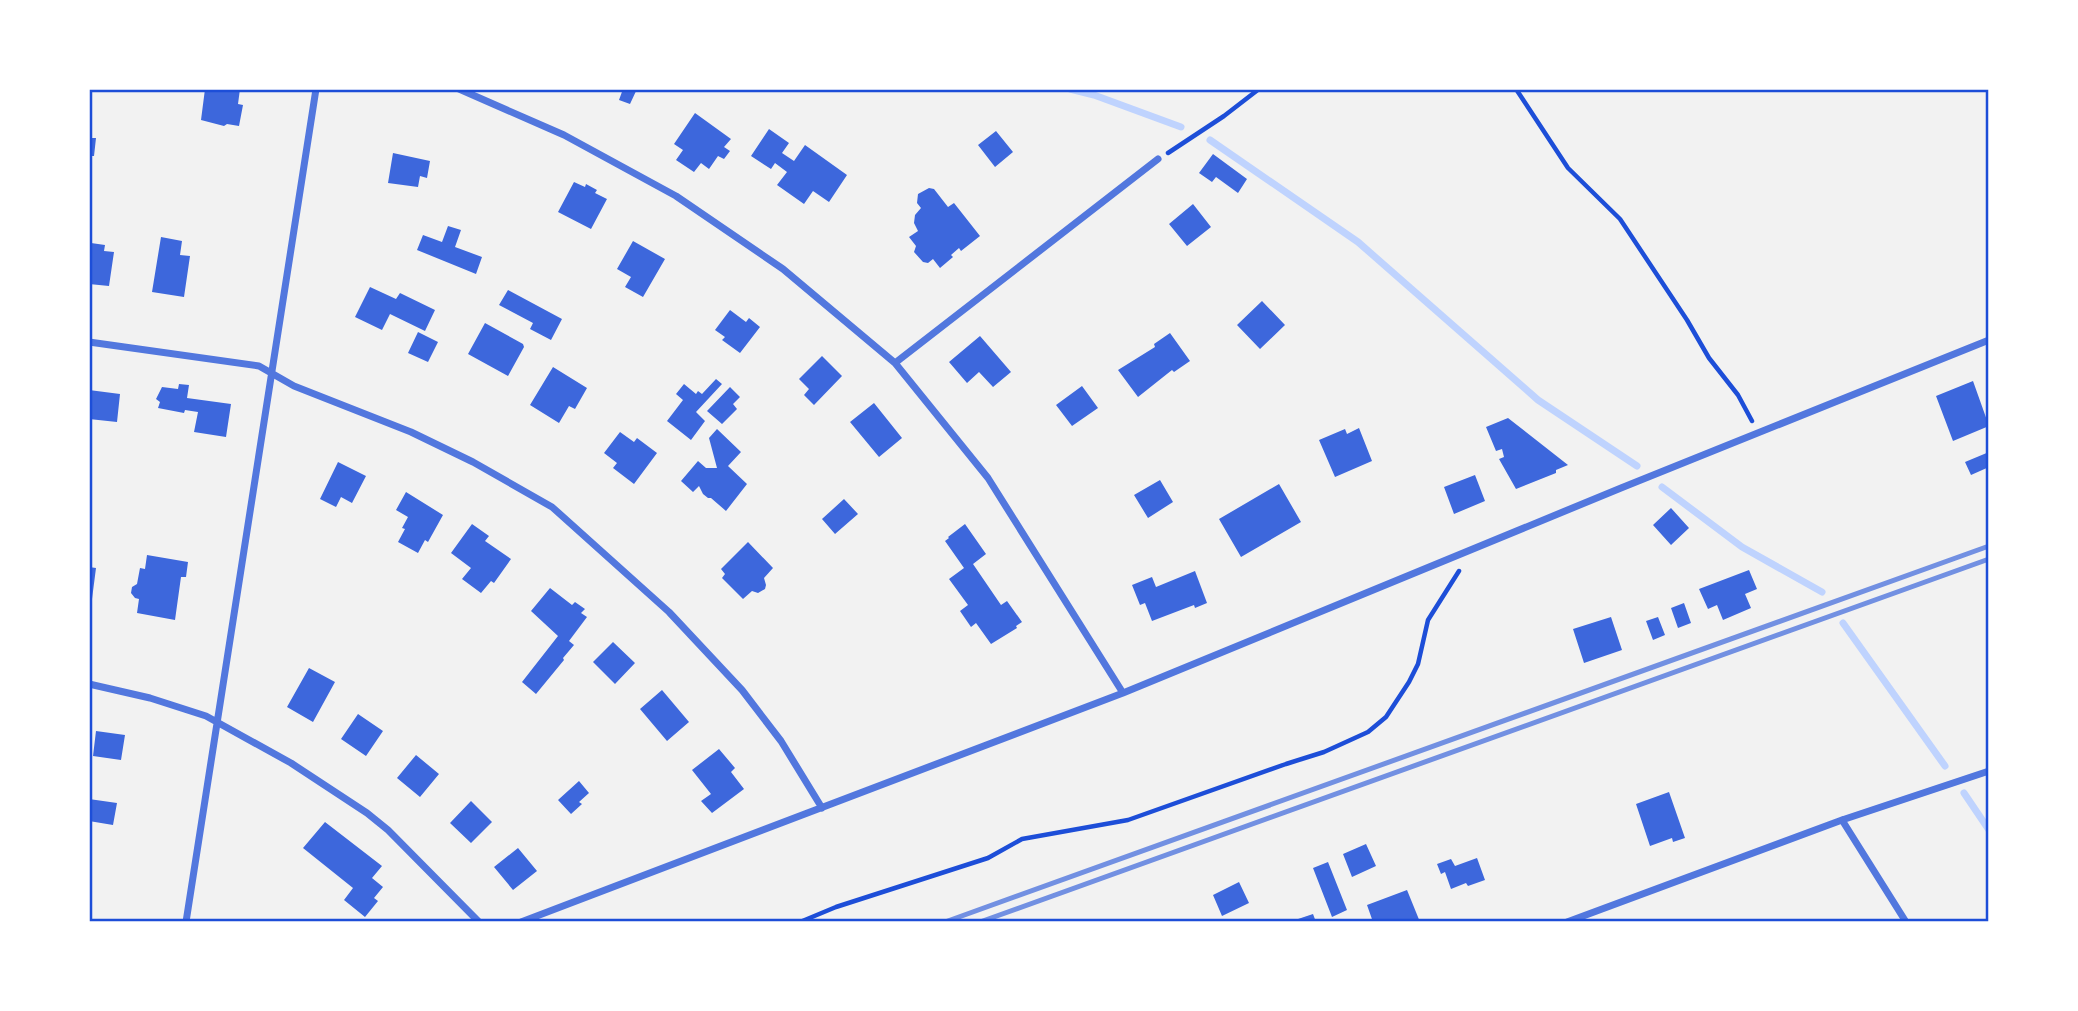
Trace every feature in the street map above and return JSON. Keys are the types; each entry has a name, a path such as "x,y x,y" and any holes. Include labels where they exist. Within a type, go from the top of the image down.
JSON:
{"street":[{"path":"186,922 316,89"},
{"path":"459,89 564,135 676,196 783,269 895,363 988,478 1123,693"},
{"path":"895,363 1158,159"},
{"path":"521,922 1123,693 1989,340"},
{"path":"89,342 257,365 294,386 411,432 473,462 552,507 660,603 742,690 781,741 822,808"},
{"path":"89,684 150,698 217,722 290,763 367,813 408,848 479,922"},
{"path":"1567,922 1842,820 1989,771"},
{"path":"1842,820 1906,922"}],"path":[{"path":"1158,159 1224,116 1259,89"},
{"path":"1516,89 1567,167 1613,210 1634,239 1709,358 1738,395 1758,435"},
{"path":"800,922 836,907 988,858 1022,839 1128,820 1324,752 1368,732 1386,717 1409,682 1418,664 1428,620 1461,568 1467,553"}],"building":[{"path":"205,89 240,89 238,104 243,105 239,126 224,126 201,120"},
{"path":"623,89 637,89 630,104 619,100"},
{"path":"695,113 731,139 724,147 730,151 724,159 718,156 709,169 701,163 694,172 676,160 683,150 674,144"},
{"path":"769,129 789,143 782,153 794,161 805,145 847,175 829,202 813,191 804,204 777,185 787,172 775,163 771,169 751,156"},
{"path":"996,131 1013,152 995,167 978,145"},
{"path":"89,138 96,138 94,156 89,156"},
{"path":"393,153 430,161 427,178 420,176 418,187 388,183"},
{"path":"1213,154 1247,179 1238,193 1216,177 1212,182 1199,173"},
{"path":"574,182 585,187 586,184 607,199 591,229 558,212"},
{"path":"929,188 934,189 948,207 954,203 980,236 961,251 959,248 940,268 933,259 928,263 923,262 914,252 916,246 909,237 918,231 914,223 915,215 921,208 917,203 918,194"},
{"path":"1193,204 1211,227 1187,246 1169,224"},
{"path":"448,226 461,230 455,247 482,257 476,274 417,250 423,235 442,242"},
{"path":"161,237 182,241 180,255 190,256 184,297 152,292"},
{"path":"633,241 665,259 643,297 625,287 631,277 617,269"},
{"path":"91,243 105,245 104,251 114,252 109,286 89,284"},
{"path":"370,287 396,299 400,293 435,310 425,331 390,314 382,330 355,317"},
{"path":"508,290 562,319 551,340 530,329 533,323 499,305"},
{"path":"1262,301 1285,325 1260,349 1237,325"},
{"path":"730,310 746,322 749,318 760,327 740,353 722,340 725,337 715,330"},
{"path":"485,323 523,344 524,347 508,376 468,354"},
{"path":"418,332 438,342 428,362 408,353"},
{"path":"1170,333 1190,361 1174,372 1172,370 1138,397 1118,370 1155,347 1154,344"},
{"path":"980,336 1011,372 993,387 979,372 967,383 949,362"},
{"path":"822,356 842,376 814,405 804,395 809,389 799,379"},
{"path":"553,367 587,388 575,409 569,406 559,423 530,405"},
{"path":"716,379 722,384 696,412 705,421 691,440 667,421 683,400 676,394 684,384 696,394 698,391 702,394"},
{"path":"1973,381 1989,426 1953,441 1936,396"},
{"path":"179,384 189,385 187,398 231,404 226,437 194,432 198,412 185,410 184,413 158,408 160,402 156,399 162,387 178,389"},
{"path":"1082,386 1098,408 1072,426 1056,405"},
{"path":"730,387 740,397 733,404 737,409 722,424 707,411"},
{"path":"89,390 120,394 117,422 89,419"},
{"path":"874,403 902,438 879,457 850,422"},
{"path":"1508,418 1568,465 1556,470 1556,473 1516,489 1499,459 1504,457 1502,449 1496,451 1486,427"},
{"path":"1359,428 1372,461 1335,477 1319,440 1345,429 1347,434"},
{"path":"717,429 741,452 728,466 747,484 726,511 703,494 699,486 693,492 681,481 698,461 706,468 717,468 709,438"},
{"path":"620,432 634,442 637,438 657,453 634,484 613,468 617,463 604,453"},
{"path":"1989,452 1989,467 1971,475 1965,462"},
{"path":"338,462 366,476 352,503 341,497 336,507 320,499"},
{"path":"1475,475 1485,501 1454,514 1444,487"},
{"path":"1160,480 1173,502 1148,518 1134,495"},
{"path":"1279,484 1301,522 1241,557 1219,519"},
{"path":"406,492 443,515 428,542 425,540 418,553 398,542 408,517 396,510"},
{"path":"844,499 858,514 835,534 822,519"},
{"path":"1671,508 1689,528 1671,545 1653,525"},
{"path":"472,524 489,536 485,541 511,559 494,583 491,581 481,593 462,579 471,568 451,553"},
{"path":"965,524 986,554 973,564 1001,605 1007,601 1022,622 991,644 976,623 971,627 960,611 968,605 949,579 964,568 945,541"},
{"path":"748,542 773,568 764,578 765,589 758,593 752,591 743,599 722,578 725,574 721,569"},
{"path":"147,555 188,562 186,577 181,577 175,620 137,613 139,599 131,593 132,587 137,584 140,568 145,569"},
{"path":"89,567 96,568 92,599 89,598"},
{"path":"1749,570 1757,589 1745,594 1751,608 1723,620 1717,605 1708,609 1699,589"},
{"path":"1195,571 1207,603 1195,608 1194,605 1152,621 1145,603 1140,605 1132,585 1152,577 1156,587"},
{"path":"550,588 572,605 575,602 585,609 581,613 587,617 569,641 574,645 536,694 522,682 558,636 531,611"},
{"path":"1684,603 1691,623 1678,628 1671,608"},
{"path":"1611,617 1622,650 1584,663 1573,629"},
{"path":"1658,617 1665,635 1653,640 1646,621"},
{"path":"613,642 635,663 615,684 593,662"},
{"path":"309,668 335,682 313,722 287,707"},
{"path":"662,690 689,722 667,741 640,709"},
{"path":"358,714 383,731 366,756 341,739"},
{"path":"96,731 125,735 121,760 93,756"},
{"path":"719,749 735,768 731,772 744,789 712,813 701,801 711,794 692,770"},
{"path":"416,755 439,774 420,797 397,778"},
{"path":"579,781 589,793 571,814 558,800"},
{"path":"1669,792 1685,838 1673,842 1672,838 1650,846 1636,804"},
{"path":"89,799 117,803 113,825 89,821"},
{"path":"471,801 492,822 471,843 450,823"},
{"path":"325,822 382,866 372,878 383,887 374,898 378,901 365,917 344,900 353,888 303,848"},
{"path":"1366,844 1376,866 1352,877 1343,854"},
{"path":"518,848 537,871 513,890 494,867"},
{"path":"1477,858 1485,880 1451,889 1445,872 1441,874 1437,864 1451,859 1455,866"},
{"path":"1328,862 1347,910 1332,917 1313,868"},
{"path":"1239,882 1249,903 1222,916 1213,895"},
{"path":"1407,890 1420,922 1385,922 1384,919 1373,922 1367,905"},
{"path":"1313,914 1316,922 1292,922 1292,921"}],"waterway":[{"path":"1070,89 1181,127"},
{"path":"1210,140 1358,242 1538,400 1637,466"},
{"path":"1662,487 1742,547 1822,592"},
{"path":"1843,623 1945,766"},
{"path":"1964,793 1989,830"}],"railway":[{"path":"945,922 1989,546"},
{"path":"980,922 1989,559"}]}
